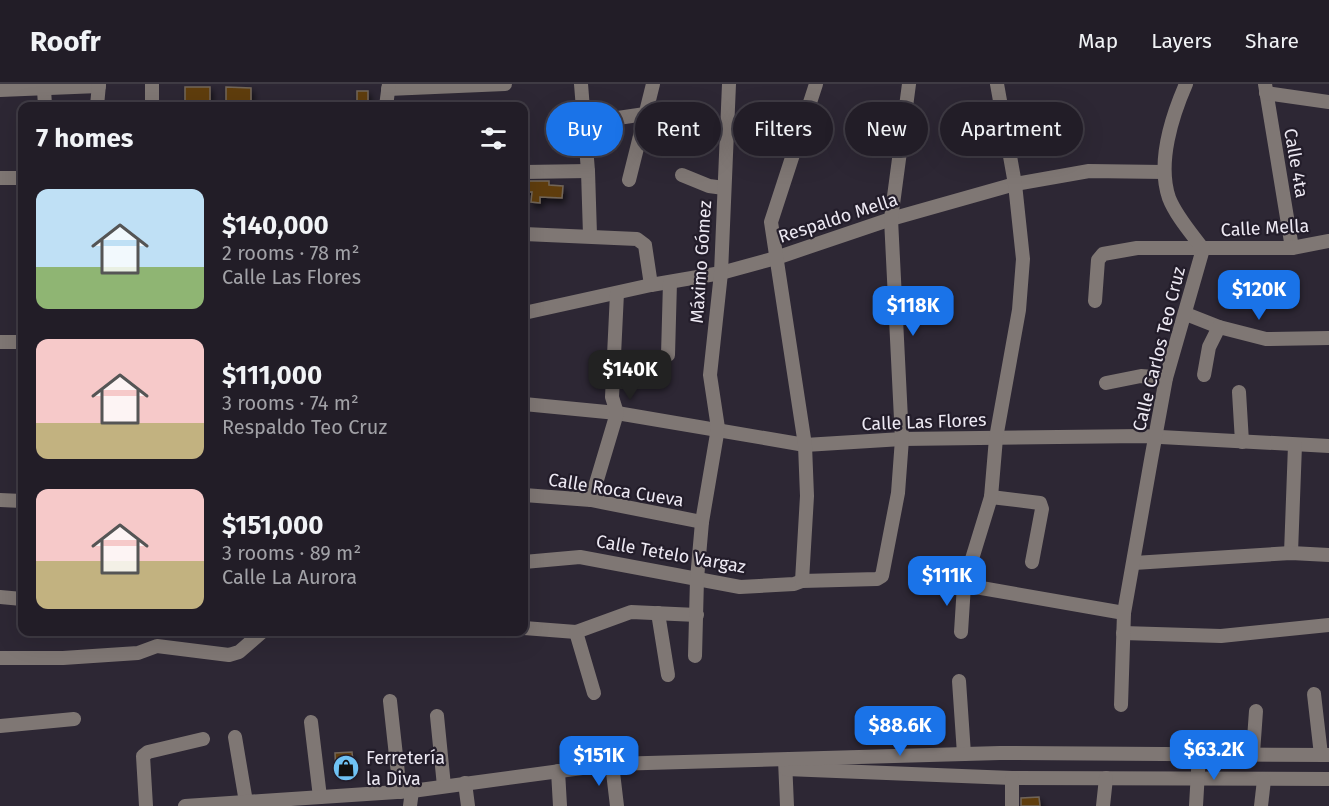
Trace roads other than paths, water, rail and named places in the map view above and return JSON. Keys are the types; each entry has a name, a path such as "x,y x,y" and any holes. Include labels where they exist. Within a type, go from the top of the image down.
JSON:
{"street":[{"path":"152,84 152,102"},
{"path":"386,102 388,86 505,84"},
{"path":"580,84 582,102"},
{"path":"648,102 653,84"},
{"name":"Máximo Gómez","path":"695,656 697,579 702,522 708,501 718,428 710,375 721,273 729,84"},
{"path":"802,581 807,496 806,445 776,258 772,215 816,84"},
{"path":"902,439 891,219 909,84"},
{"path":"962,632 964,585 992,497 996,438 1019,310 1023,259 1016,184 997,84"},
{"name":"Calle Carlos Teo Cruz","path":"1120,705 1125,612 1155,438 1166,378 1203,249 1169,199 1164,172 1174,112 1186,84"},
{"path":"0,90 99,85 97,102"},
{"path":"1266,88 1329,102"},
{"name":"Calle 4ta","path":"1266,88 1292,248"},
{"path":"44,89 45,102"},
{"path":"629,180 635,155"},
{"path":"587,156 590,235"},
{"path":"528,172 588,171"},
{"name":"Respaldo Mella","path":"528,312 651,285 721,273 776,258 891,219 1016,184 1089,171 1164,172"},
{"path":"682,175 710,186 724,188"},
{"path":"0,178 18,178"},
{"path":"528,234 590,235 642,241 651,285"},
{"name":"Calle Mella","path":"1095,301 1098,260 1103,254 1137,249 1292,248 1329,241"},
{"path":"668,355 670,282"},
{"path":"591,500 617,413 612,397 617,292"},
{"path":"1186,314 1219,327 1266,339 1329,338"},
{"path":"1204,375 1209,347 1219,327"},
{"path":"0,342 18,342"},
{"path":"1106,383 1142,376 1166,378"},
{"path":"1239,392 1242,442"},
{"name":"Calle Las Flores","path":"528,404 617,413 718,428 806,445 902,439 1142,436 1329,446"},
{"name":"Calle Tetelo Vargaz","path":"528,562 580,557 740,587 802,581 877,579 882,576 898,493 902,439"},
{"path":"1291,553 1295,445"},
{"name":"Calle Roca Cueva","path":"528,495 591,500 702,522"},
{"path":"0,496 18,500"},
{"path":"992,497 1040,503 1032,562"},
{"path":"1134,563 1291,553 1329,555"},
{"path":"964,585 1125,612"},
{"path":"0,597 18,599"},
{"path":"528,628 576,632 631,612 697,615"},
{"path":"658,613 668,675"},
{"path":"1123,633 1221,636 1329,625"},
{"path":"576,632 594,693"},
{"path":"157,636 157,646"},
{"path":"0,658 63,658 138,653 157,646 234,654 257,636"},
{"path":"959,681 964,754"},
{"path":"185,806 290,802 320,796 406,791 612,764 785,763 964,754 1040,753 1325,755 1314,694"},
{"path":"390,701 410,806"},
{"path":"1253,753 1256,711"},
{"path":"437,716 444,786"},
{"path":"0,726 74,719"},
{"path":"311,722 320,796"},
{"path":"235,737 246,802"},
{"path":"146,806 143,756 148,752 202,739"},
{"path":"1036,778 1040,765 1040,753"},
{"path":"1196,806 1199,754"},
{"path":"785,763 1012,778 1329,779"},
{"path":"785,763 787,806"},
{"path":"612,764 617,806"},
{"path":"558,771 560,806"},
{"path":"1012,778 1012,806"},
{"path":"1103,806 1106,778"},
{"path":"1261,806 1264,780"},
{"path":"465,783 468,806"}],"place":[{"name":"Ferretería la Diva","path":"346,768"}]}
